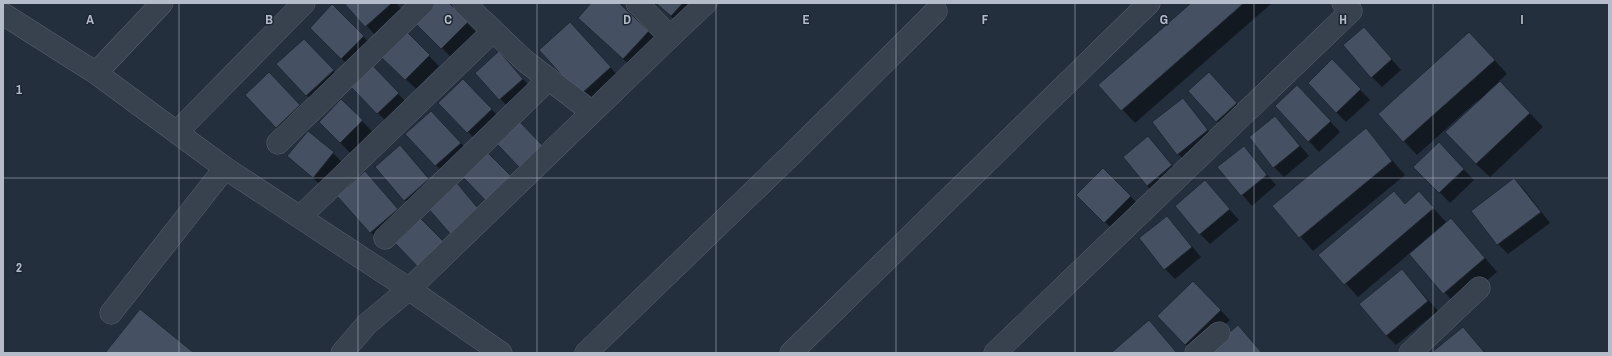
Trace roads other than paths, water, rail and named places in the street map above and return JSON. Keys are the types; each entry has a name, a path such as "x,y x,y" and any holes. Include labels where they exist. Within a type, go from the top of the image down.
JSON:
{"street":[{"path":"96,73 162,3"},
{"path":"177,132 304,3"},
{"path":"278,143 423,3"},
{"path":"464,3 525,60 592,112"},
{"path":"637,3 670,37"},
{"path":"342,353 367,324 409,289 706,3"},
{"path":"791,353 1149,3"},
{"path":"995,353 1351,11 1343,3"},
{"path":"586,353 936,11"},
{"path":"6,24 96,73 225,168 409,289 501,353"},
{"path":"300,217 493,31"},
{"path":"385,238 549,79"},
{"path":"110,313 225,168"},
{"path":"1410,353 1479,288"},
{"path":"1196,353 1219,333"}]}
